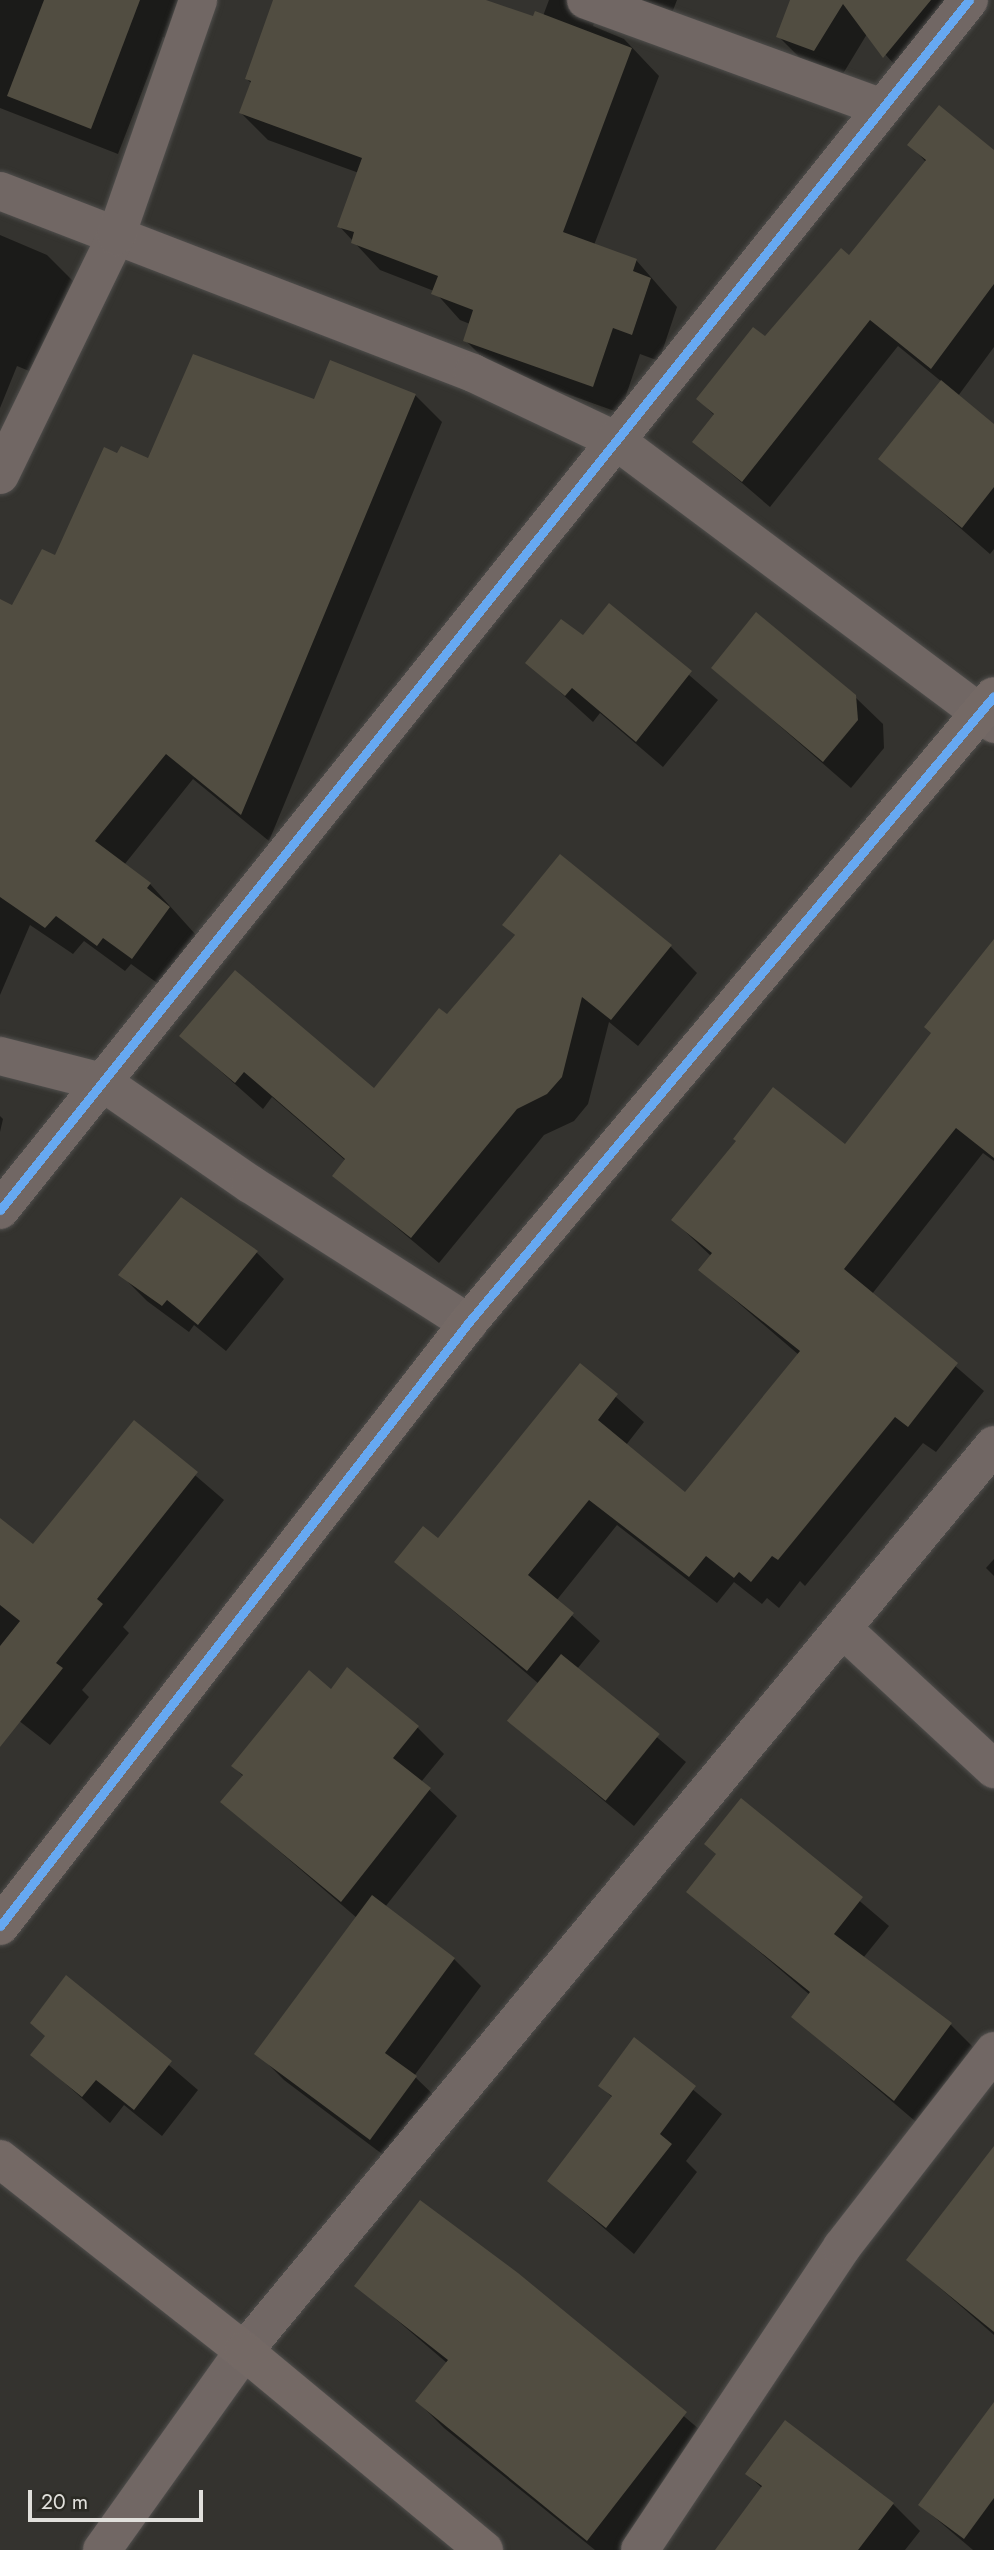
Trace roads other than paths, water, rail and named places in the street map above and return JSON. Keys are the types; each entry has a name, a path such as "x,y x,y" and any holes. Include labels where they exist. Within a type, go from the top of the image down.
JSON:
{"street":[{"path":"0,475 116,236 198,0"},
{"path":"586,0 882,108"},
{"path":"0,1210 969,0"},
{"path":"0,191 473,373 615,440 990,711 468,1323 0,1926"},
{"path":"0,1056 102,1082 250,1184 468,1323"},
{"path":"102,2550 244,2351 844,1630 994,1445"},
{"path":"844,1630 994,1769"},
{"path":"640,2550 842,2247 994,2051"},
{"path":"0,2160 244,2351 484,2550"}]}
